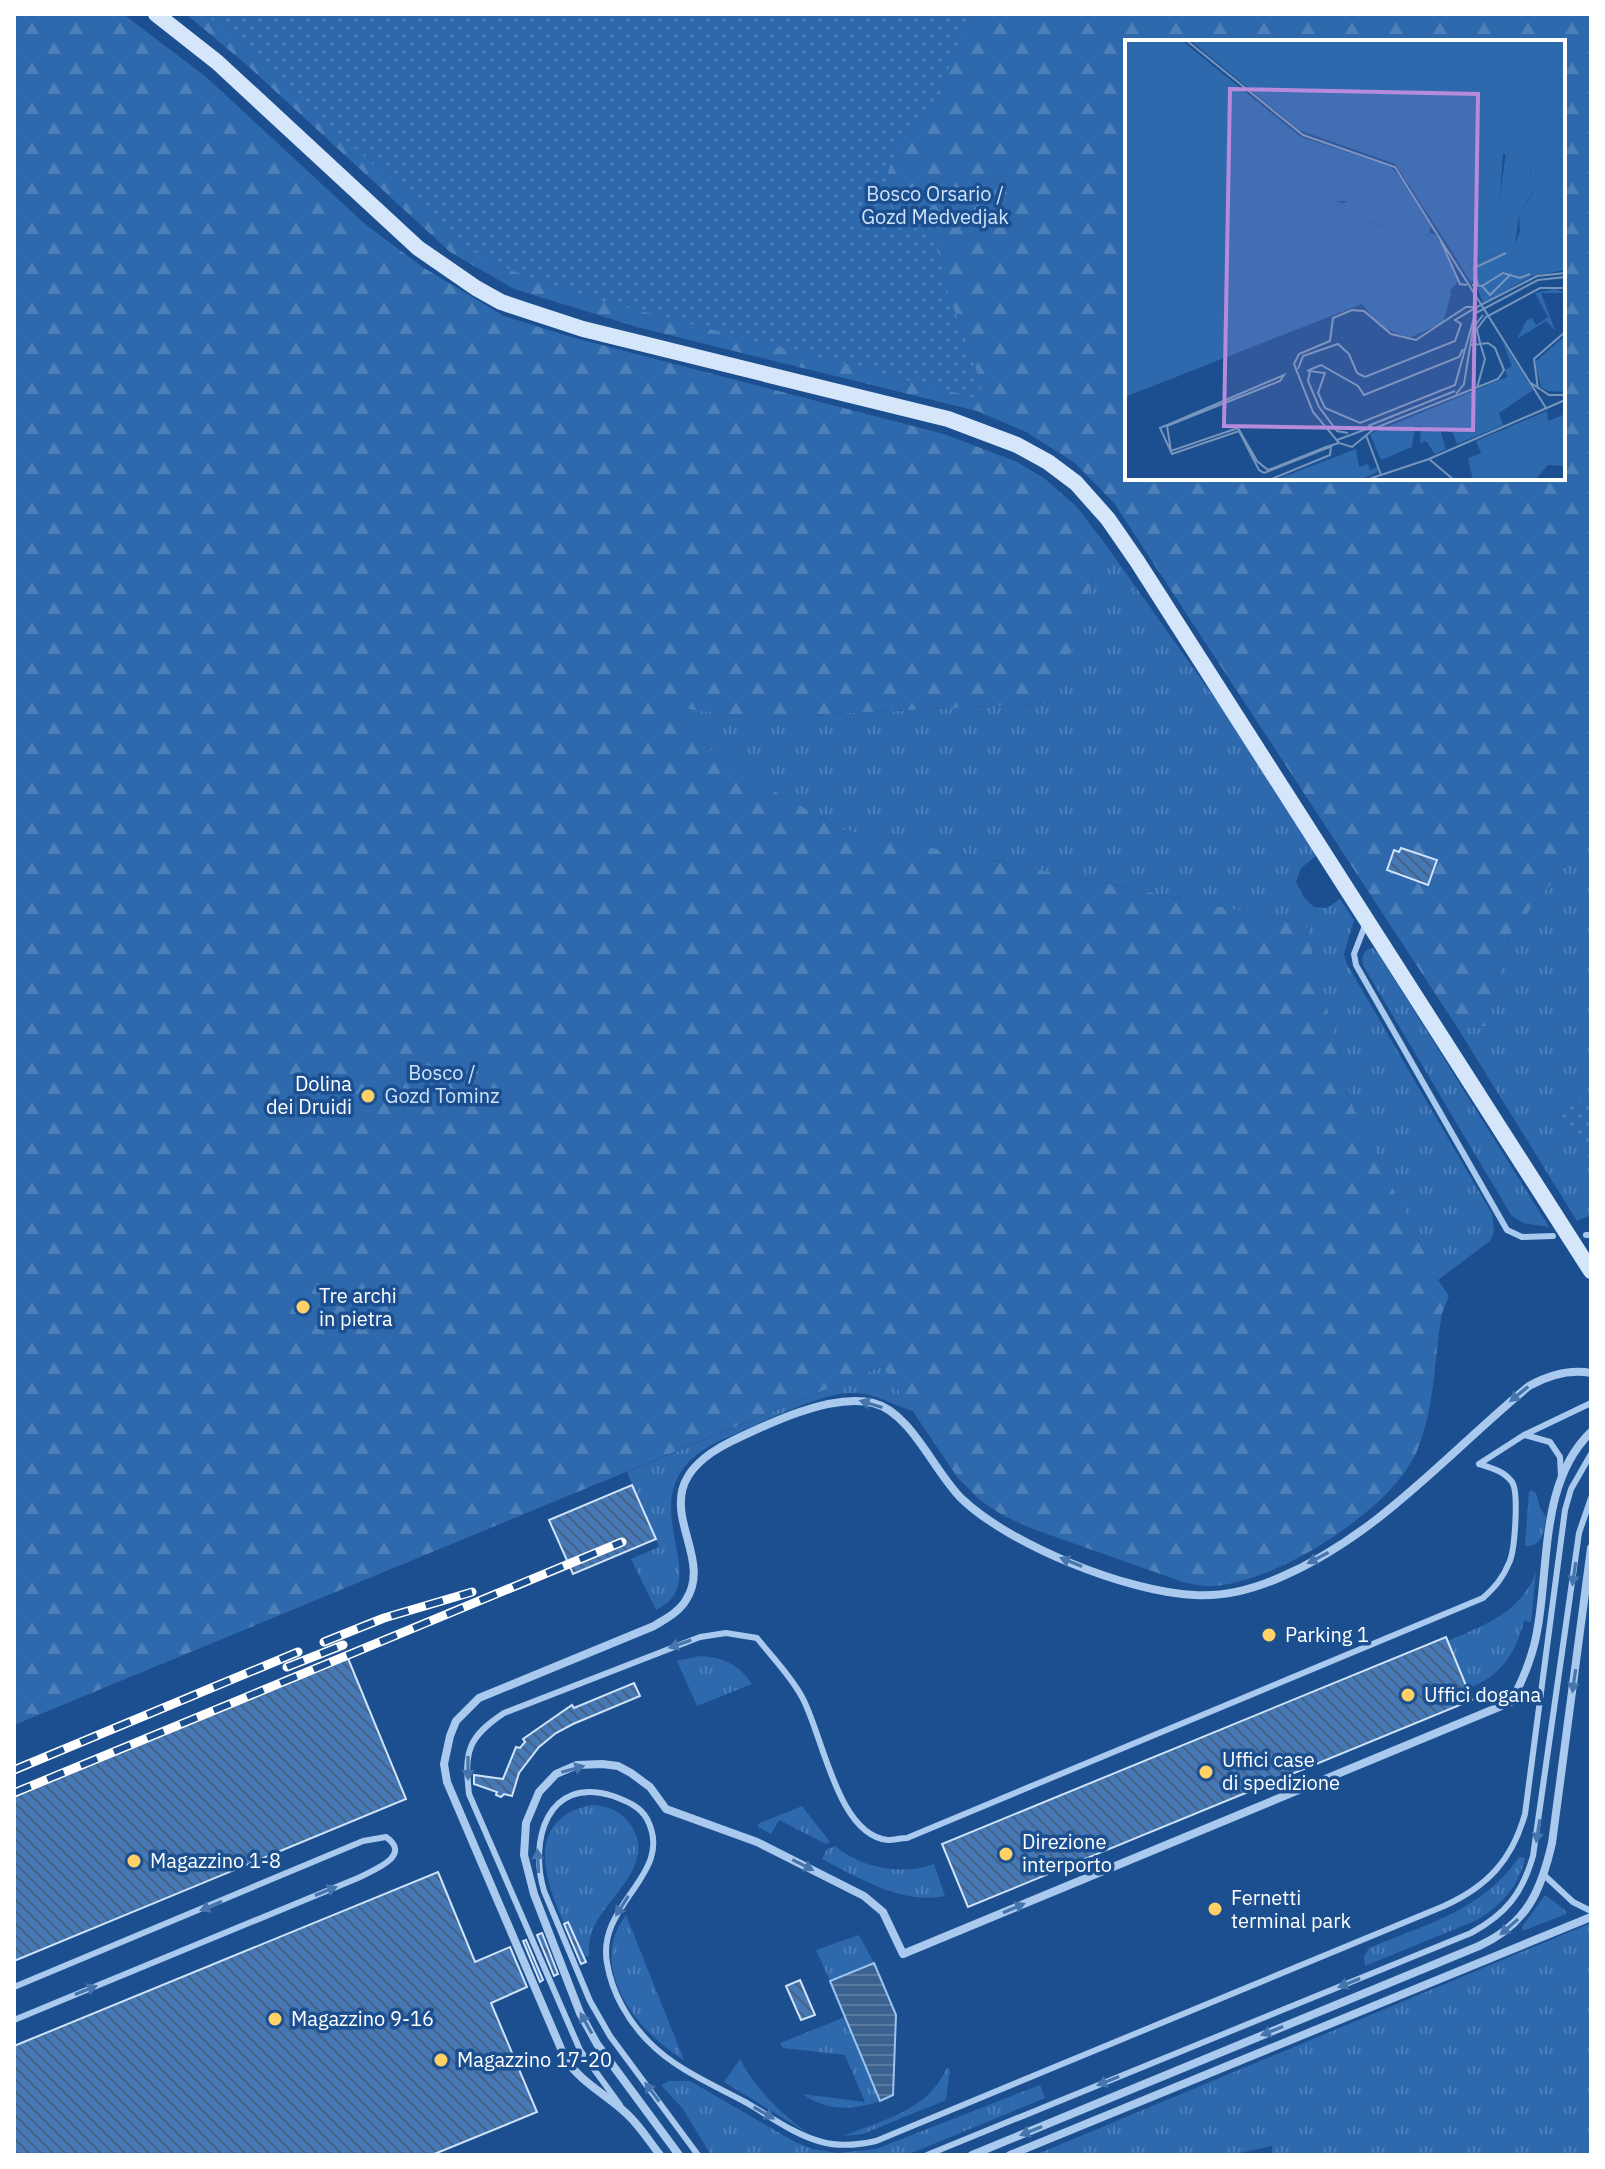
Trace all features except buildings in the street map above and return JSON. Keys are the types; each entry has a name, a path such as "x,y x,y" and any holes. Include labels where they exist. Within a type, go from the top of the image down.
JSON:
{"street":[{"path":"156,14 217,62 418,248 501,302 583,329 948,419 1017,445 1048,462 1076,483 1108,519 1591,1271"},
{"path":"660,2155 625,2112 589,2085 565,2058 447,1782 444,1764 446,1747 456,1721 479,1698 654,1626 674,1613 688,1598 692,1557 684,1530 681,1497 695,1466 729,1443 816,1406 853,1399 876,1404 894,1414 912,1433 962,1499 1012,1534 1069,1562 1135,1585 1194,1596 1233,1594 1281,1578 1329,1553 1414,1489 1529,1386 1549,1375 1591,1373"},
{"path":"679,2155 597,2044 580,2013 534,1894 524,1855 526,1823 539,1792 556,1774 577,1765 618,1766 650,1787 666,1809 757,1842 864,1896 883,1912 903,1954 1511,1702 1524,1678 1538,1628 1561,1476 1582,1440 1591,1432"},
{"path":"972,2155 1493,1940 1518,1920 1539,1890 1552,1843 1587,1618 1591,1548"},
{"path":"1010,2155 1591,1917"}],"lane":[{"path":"1367,920 1354,954 1356,965 1507,1230 1522,1237 1553,1236"},
{"path":"625,2112 580,2050 469,1794 466,1765 469,1746 483,1728 504,1713 700,1637 726,1633 757,1638 801,1694 852,1818 867,1832 887,1840 907,1838 1483,1598 1499,1584 1512,1559 1516,1490 1511,1480 1497,1469 1479,1464 1524,1435 1591,1403"},
{"path":"1524,1435 1550,1442 1560,1457 1561,1476"},
{"path":"698,2155 610,2036 590,2001 544,1891 539,1875 538,1843 541,1828 562,1801 572,1795 601,1793 630,1802 646,1817 654,1841 652,1858 608,1928 605,1950 609,1974 626,2014 651,2044 713,2085 809,2138 838,2145 876,2141 1444,1906 1467,1896 1485,1882 1512,1850 1525,1814 1565,1510 1571,1489 1591,1454"},
{"path":"927,2155 1471,1933 1496,1919 1515,1898 1533,1856 1579,1533 1591,1498"},
{"path":"14,1987 363,1841 386,1837 394,1845 395,1853 391,1861 358,1878 14,2020"},
{"path":"1544,1875 1573,1902 1591,1911"}],"green space":[{"name":"Bosco / Gozd Tominz","path":"14,14 123,14 205,76 366,225 424,268 504,316 571,337 944,434 1015,461 1044,478 1076,506 1103,541 1056,703 749,718 662,705 726,764 844,830 1305,924 1353,1107 1438,1280 1449,1296 1442,1313 1431,1401 1423,1435 1404,1474 1383,1497 1329,1540 1268,1572 1239,1582 1213,1586 1183,1582 1033,1529 981,1501 958,1478 882,1366 14,1725"},
{"name":"Bosco Orsario / Gozd Medvedjak","path":"186,14 1591,14 1591,833 1509,936 1487,1026 1457,1027 1114,503 1075,463 1026,432 977,411 637,327 514,289 450,252 248,66"},
{"path":"206,14 969,14 936,95 897,150 887,180 896,217 935,241 948,293 981,383 980,399 578,295 482,257 453,236"},
{"path":"1103,541 1253,752 1309,842 1316,856 1301,868 1296,882 1303,896 1314,907 1327,908 1340,899 1354,920 1344,954 1347,964 1492,1214 1494,1232 1490,1241 1438,1280 1353,1107 1305,924 844,830 726,764 661,704 749,718 1056,703"},
{"path":"1591,833 1591,1096 1559,1110 1591,1161 1591,1215 1577,1221 1457,1027 1487,1026 1509,936"},
{"path":"1373,948 1549,1227 1523,1223 1511,1215 1364,967 1363,955"},
{"path":"1591,1096 1591,1161 1559,1110"},
{"path":"882,1366 913,1411 869,1395 839,1394 804,1404 717,1442 688,1463 675,1485 671,1509 679,1577 673,1596 656,1610 631,1559 659,1547 627,1472"},
{"path":"1529,1492 1536,1493 1546,1517 1539,1541 1525,1546"},
{"path":"1536,1572 1531,1622 1524,1621 1511,1654 1498,1671 1467,1689 1448,1641 1488,1623 1511,1608 1521,1598"},
{"path":"700,1656 730,1663 752,1684 697,1706 677,1661"},
{"path":"592,1805 614,1810 626,1819 637,1839 638,1853 627,1880 592,1931 589,1956 580,1958 552,1893 545,1848 552,1829 566,1814"},
{"path":"802,1806 830,1842 826,1844 779,1820 771,1834 758,1827 758,1824"},
{"path":"835,1846 857,1860 882,1868 922,1868 934,1864 945,1896 913,1897 881,1888 822,1859 827,1849"},
{"path":"1519,1857 1525,1858 1514,1886 1486,1914 1365,1966 1364,1957 1369,1948 1452,1914 1488,1891"},
{"path":"1545,1895 1566,1914 1523,1931 1522,1927"},
{"path":"626,1915 684,2060 666,2048 634,2016 614,1976 612,1956 615,1935"},
{"path":"1591,1923 1591,2155 1272,2155 1272,2146 1231,2155 1035,2155"},
{"path":"859,1935 874,1963 830,1981 816,1950"},
{"path":"845,2017 880,2101 840,2108 821,2104 802,2094 865,2102 845,2055 783,2048 780,2043"},
{"path":"740,2059 769,2100 807,2133 724,2082"},
{"path":"947,2068 950,2069 946,2100 863,2134 844,2136 916,2104 928,2095"},
{"path":"669,2081 690,2081 795,2142 838,2153 876,2149 1040,2085 1045,2098 907,2155 711,2155 683,2109 661,2085"}],"shaded area":[{"path":"874,1963 896,2015 893,2095 880,2101 830,1981"}],"railway":[{"path":"14,1793 622,1542"},
{"path":"324,1642 384,1618 472,1592"},
{"path":"287,1667 343,1645"},
{"path":"14,1770 298,1652"}],"place":[{"name":"Dolina dei Druidi","path":"368,1096"},
{"name":"Tre archi in pietra","path":"303,1307"},
{"name":"Parking 1","path":"1269,1635"},
{"name":"Uffici dogana","path":"1408,1695"},
{"name":"Uffici case di spedizione","path":"1206,1772"},
{"name":"Direzione interporto","path":"1006,1854"},
{"name":"Magazzino 1-8","path":"134,1861"},
{"name":"Fernetti terminal park","path":"1215,1909"},
{"name":"Magazzino 9-16","path":"275,2019"},
{"name":"Magazzino 17-20","path":"441,2060"}]}
